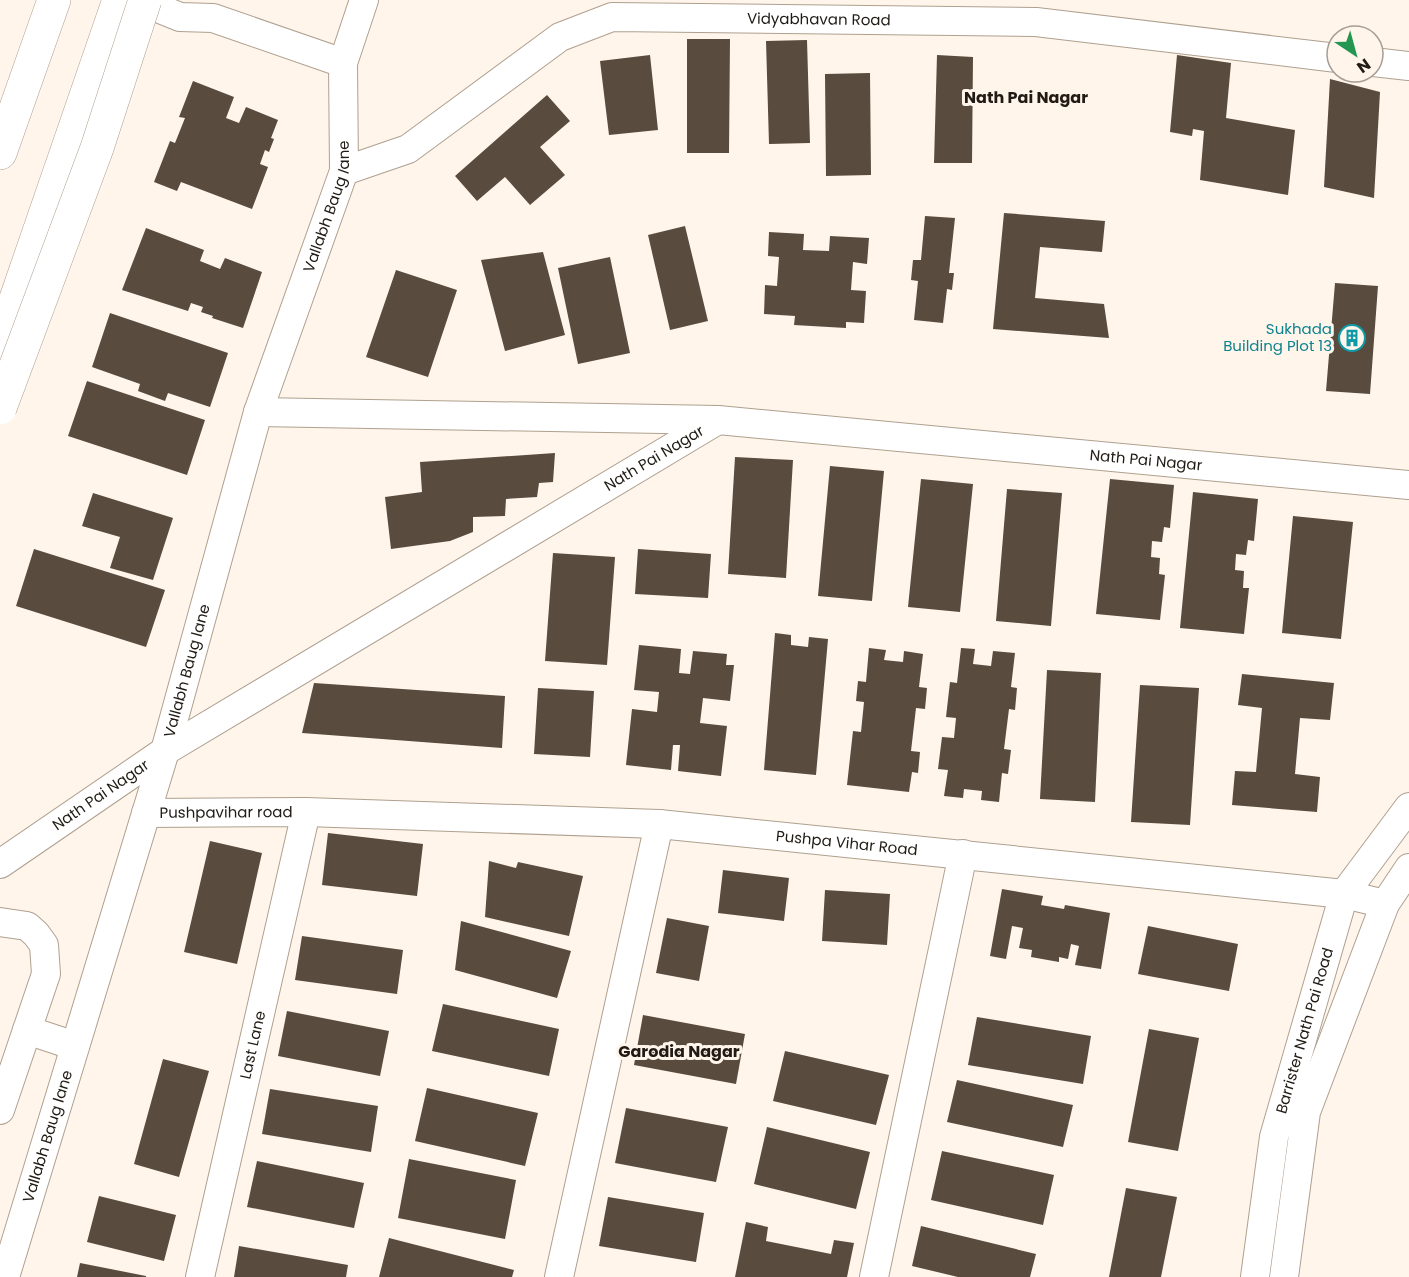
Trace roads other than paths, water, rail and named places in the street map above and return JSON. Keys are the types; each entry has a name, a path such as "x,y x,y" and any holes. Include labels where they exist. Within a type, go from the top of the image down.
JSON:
{"highway":[{"path":"0,153 54,0"},
{"path":"0,345 119,0"},
{"path":"0,408 97,148 145,0"}],"street":[{"path":"138,0 180,17 205,9 343,63"},
{"name":"Vallabh Baug lane","path":"5,1277 165,752 258,412 344,171 343,63 364,0"},
{"name":"Vidyabhavan Road","path":"344,171 408,149 560,37 612,17 1037,11 1325,56"},
{"path":"1385,63 1409,66"},
{"path":"258,412 718,420"},
{"name":"Nath Pai Nagar","path":"0,864 165,752 718,420 1409,485"},
{"name":"Barrister Nath Pai Road","path":"1255,1277 1274,1137 1344,894 1409,807"},
{"name":"Pushpavihar road","path":"146,813 306,812"},
{"name":"Pushpa Vihar Road","path":"306,812 659,824 1344,894 1385,904"},
{"name":"Last Lane","path":"200,1277 306,812"},
{"path":"559,1277 659,824"},
{"path":"874,1277 963,855"},
{"path":"1284,1277 1306,1112 1385,904 1409,868"},
{"path":"0,922 27,926 44,945 46,974 0,1110"},
{"path":"27,1030 75,1046"}],"place":[{"name":"Sukhada Building Plot 13","path":"1352,338"}],"district":[{"name":"Nath Pai Nagar","path":"1026,97"},
{"name":"Garodia Nagar","path":"679,1051"}]}
